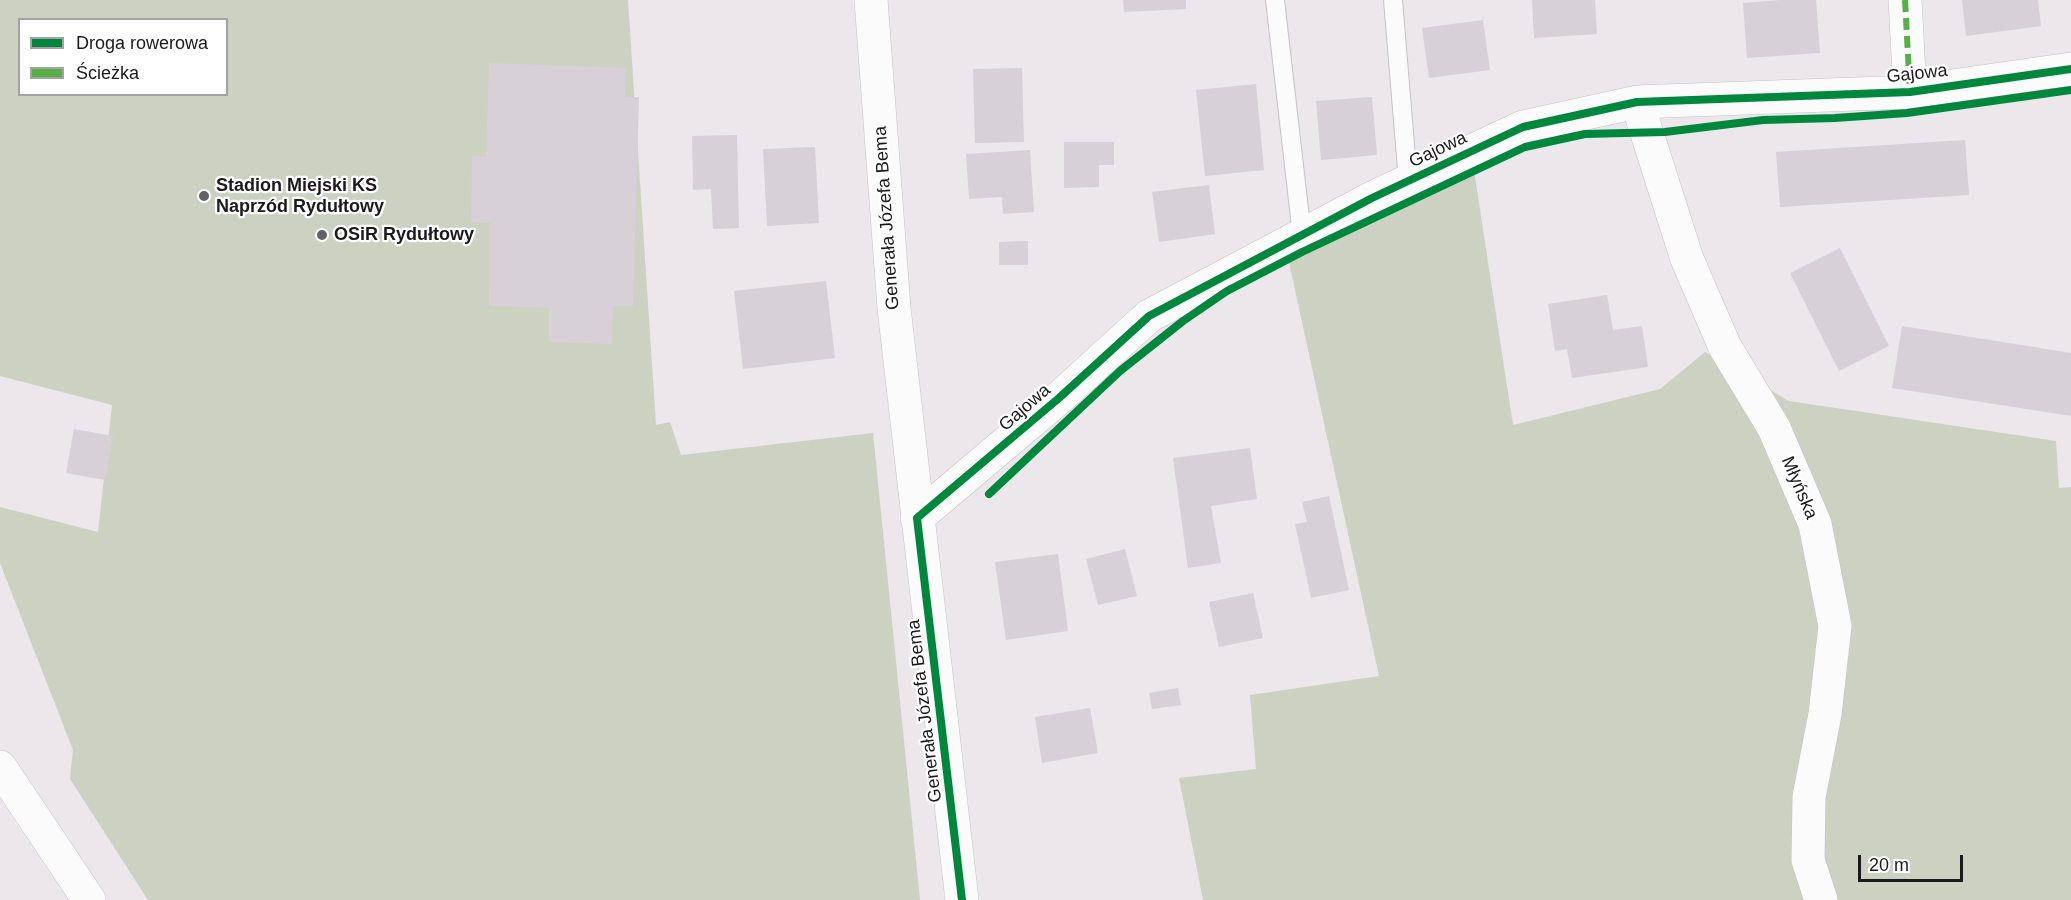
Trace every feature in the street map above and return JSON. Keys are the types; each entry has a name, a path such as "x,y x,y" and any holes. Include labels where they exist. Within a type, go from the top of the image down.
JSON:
{"street":[{"name":"Generała Józefa Bema","path":"871,0 894,308 962,900"},
{"path":"1905,0 1910,92"},
{"name":"Gajowa","path":"917,518 1059,398 1149,316 1408,181 1523,127 1637,102 1910,92 2071,69"},
{"name":"Młyńska","path":"1637,102 1687,259 1725,347 1774,428 1815,524 1835,626 1825,714 1809,797 1808,860 1821,900"},
{"path":"0,767 89,900"}],"lane":[{"path":"1275,0 1302,235"},
{"path":"1393,0 1408,181"}],"green space":[{"path":"0,0 628,0 656,425 670,422 681,455 873,433 920,900 148,900 70,779 73,750 0,563 0,507 98,532 112,405 0,376"},
{"path":"1471,151 1513,425 1660,389 1705,352 1789,401 2056,441 2059,488 2071,487 2071,900 1203,900 1179,778 1256,769 1250,695 1379,676 1285,244"}],"building":[{"path":"1123,0 1186,0 1186,9 1124,12"},
{"path":"1532,0 1595,0 1597,34 1534,38"},
{"path":"1816,0 1820,53 1747,58 1743,3"},
{"path":"1962,0 2038,0 2041,26 1966,36"},
{"path":"1483,20 1490,70 1429,78 1422,28"},
{"name":"OSiR Rydułtowy","path":"489,63 626,68 625,97 639,97 633,306 613,306 612,344 549,342 549,308 489,306 490,223 471,222 472,156 486,157"},
{"path":"1022,68 1024,142 975,143 973,69"},
{"path":"1256,84 1264,170 1205,176 1196,90"},
{"path":"1372,97 1377,155 1321,160 1316,101"},
{"path":"737,135 739,228 713,229 711,189 693,190 692,136"},
{"path":"1965,140 1969,195 1780,207 1776,152"},
{"path":"1064,142 1114,142 1114,165 1099,165 1099,187 1064,188"},
{"path":"815,147 819,223 767,226 763,149"},
{"path":"1030,150 1034,212 1003,214 1002,197 969,199 966,154"},
{"path":"1209,185 1215,234 1159,242 1152,192"},
{"path":"1028,241 1028,265 999,265 999,242"},
{"path":"1840,248 1889,346 1839,371 1790,273"},
{"path":"826,281 835,358 743,369 734,291"},
{"path":"1607,295 1613,330 1642,326 1648,367 1572,378 1567,349 1555,351 1548,304"},
{"path":"1902,326 2071,353 2071,416 1892,388"},
{"path":"74,429 113,436 105,480 66,473"},
{"path":"1250,448 1257,499 1211,506 1221,563 1188,568 1173,458"},
{"path":"1329,496 1349,590 1311,598 1295,524 1307,522 1302,502"},
{"path":"1125,549 1137,596 1098,605 1086,559"},
{"path":"1058,554 1068,631 1006,640 995,562"},
{"path":"1253,593 1263,638 1219,647 1209,602"},
{"path":"1178,688 1181,705 1152,709 1149,693"},
{"path":"1090,708 1098,753 1042,763 1035,717"}],"marked path":[{"path":"1905,0 1910,92"}],"cycle path":[{"path":"962,900 917,518 1059,398 1149,316 1372,198 1523,127 1637,102 1910,92 2071,69"},
{"path":"989,494 1120,371 1183,321 1227,291 1302,252 1525,147 1585,134 1665,132 1763,120 1907,113 2071,90"}],"place":[{"name":"Stadion Miejski KS Naprzód Rydułtowy","path":"204,196"},
{"name":"OSiR Rydułtowy","path":"322,235"}]}
